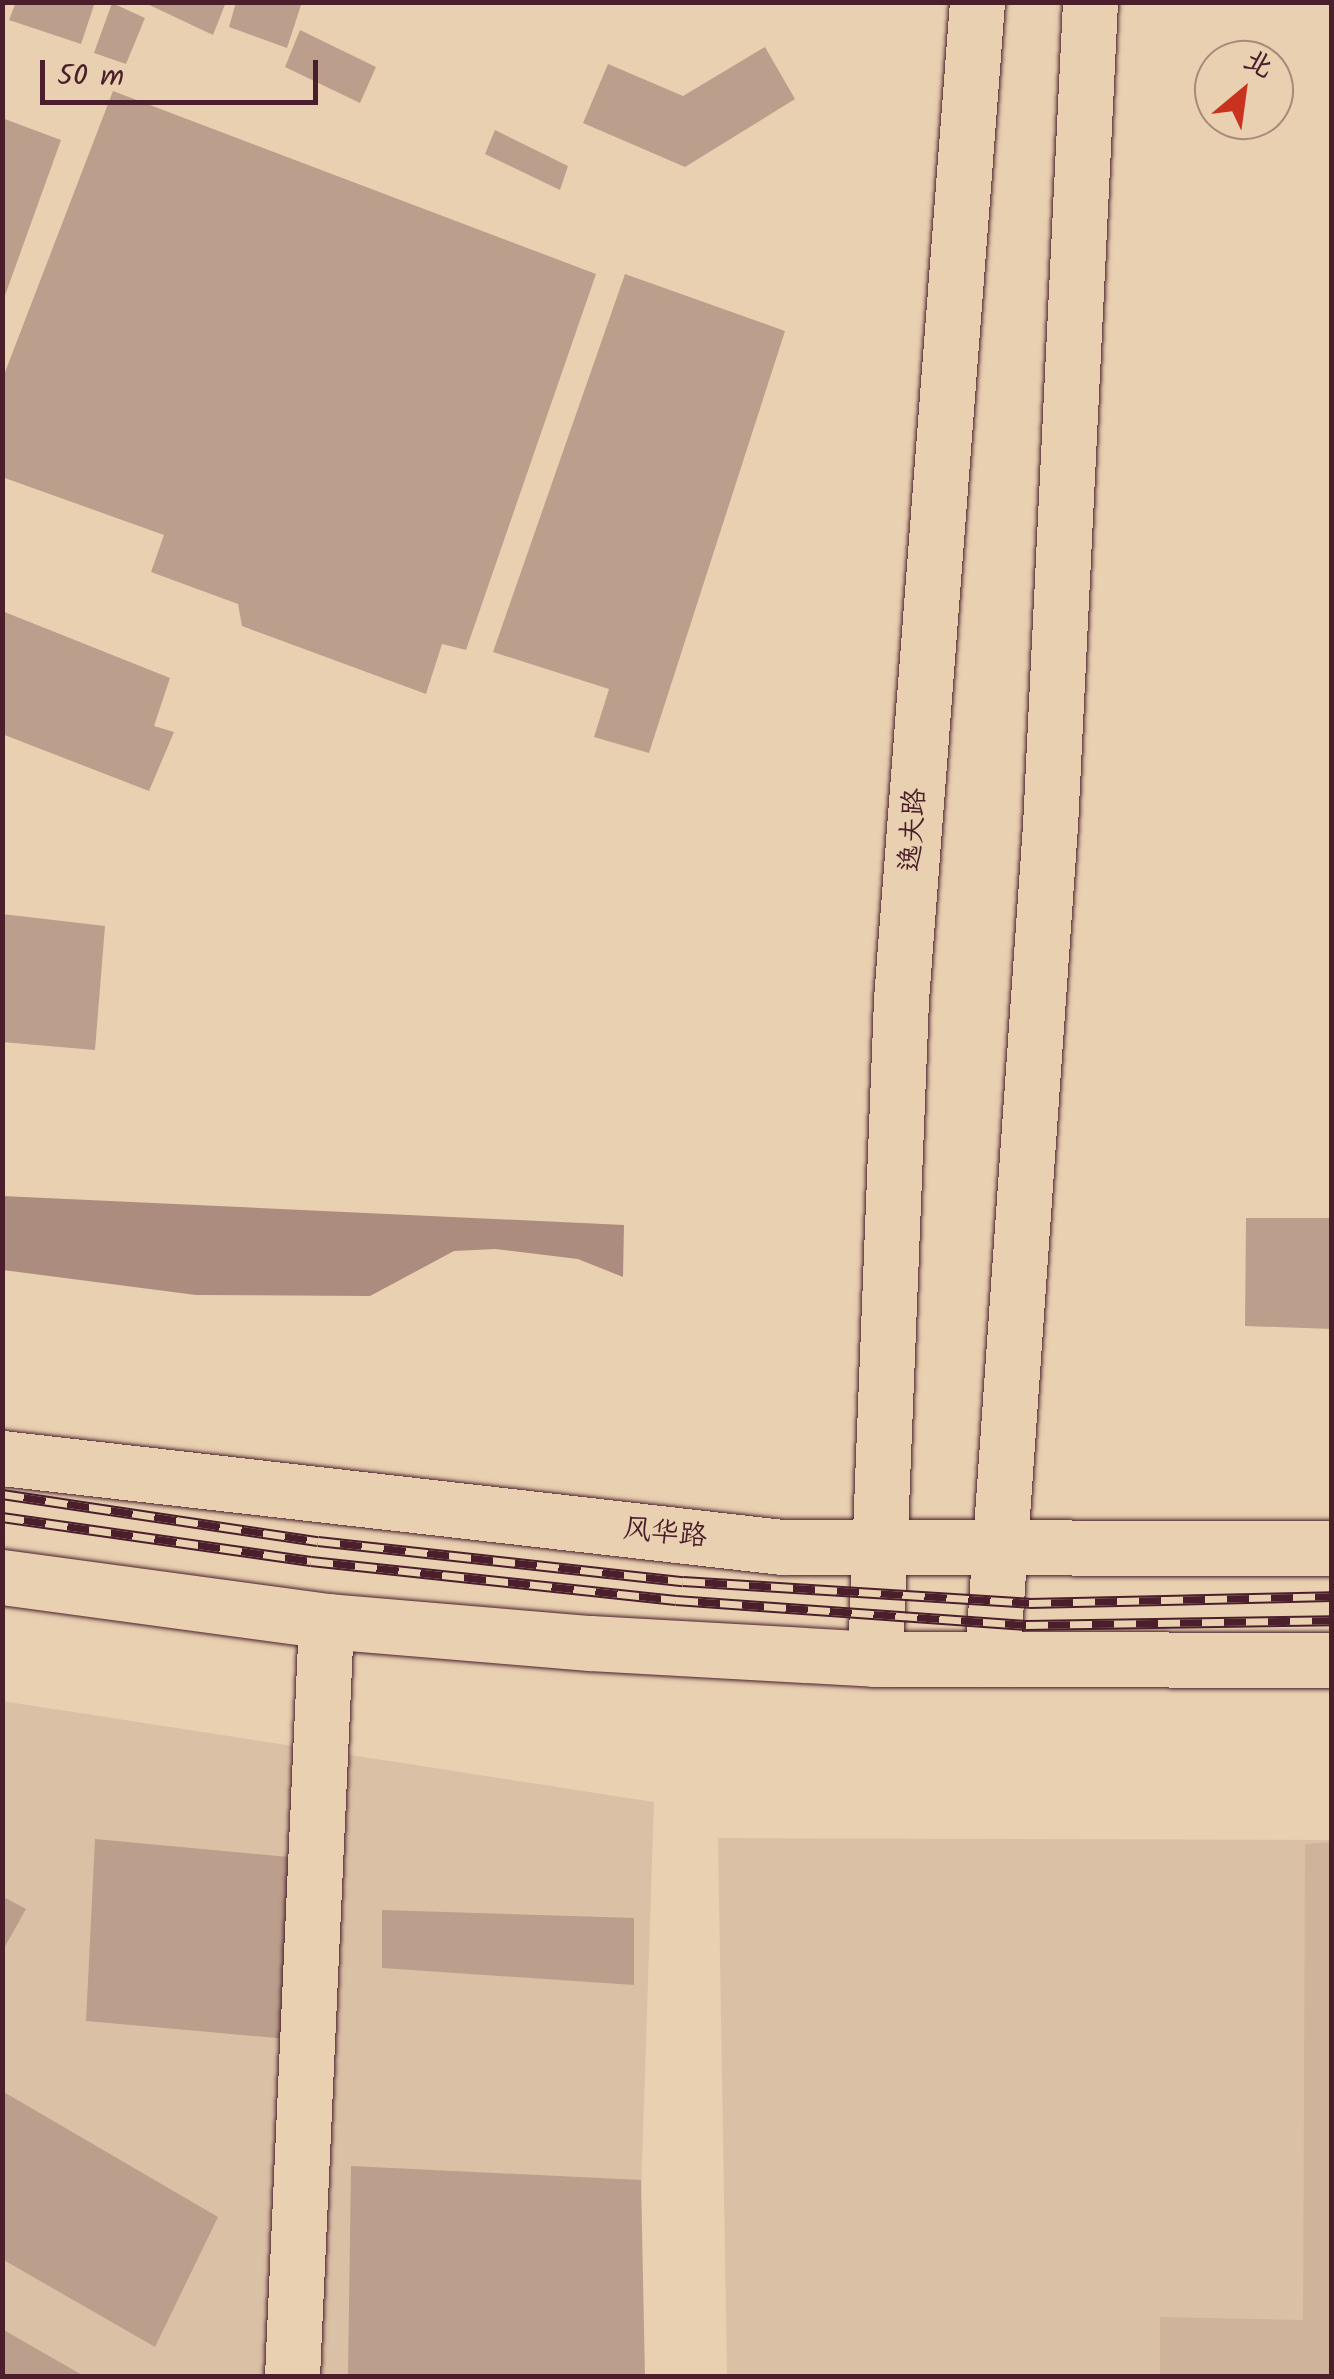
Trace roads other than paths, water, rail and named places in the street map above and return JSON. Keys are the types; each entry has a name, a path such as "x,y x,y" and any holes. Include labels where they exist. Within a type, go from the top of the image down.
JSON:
{"main road":[{"name":"逸夫路","path":"875,1659 901,999 977,2"},
{"path":"992,1659 1050,826 1090,2"},
{"name":"风华路","path":"2,1458 782,1547 1332,1548"},
{"path":"2,1577 326,1621 875,1659 1332,1660"},
{"path":"292,2376 326,1621"}],"railway":[{"path":"2,1494 318,1541 683,1581 1029,1603 1332,1596"},
{"path":"2,1517 311,1561 676,1600 1026,1625 1332,1620"}]}
